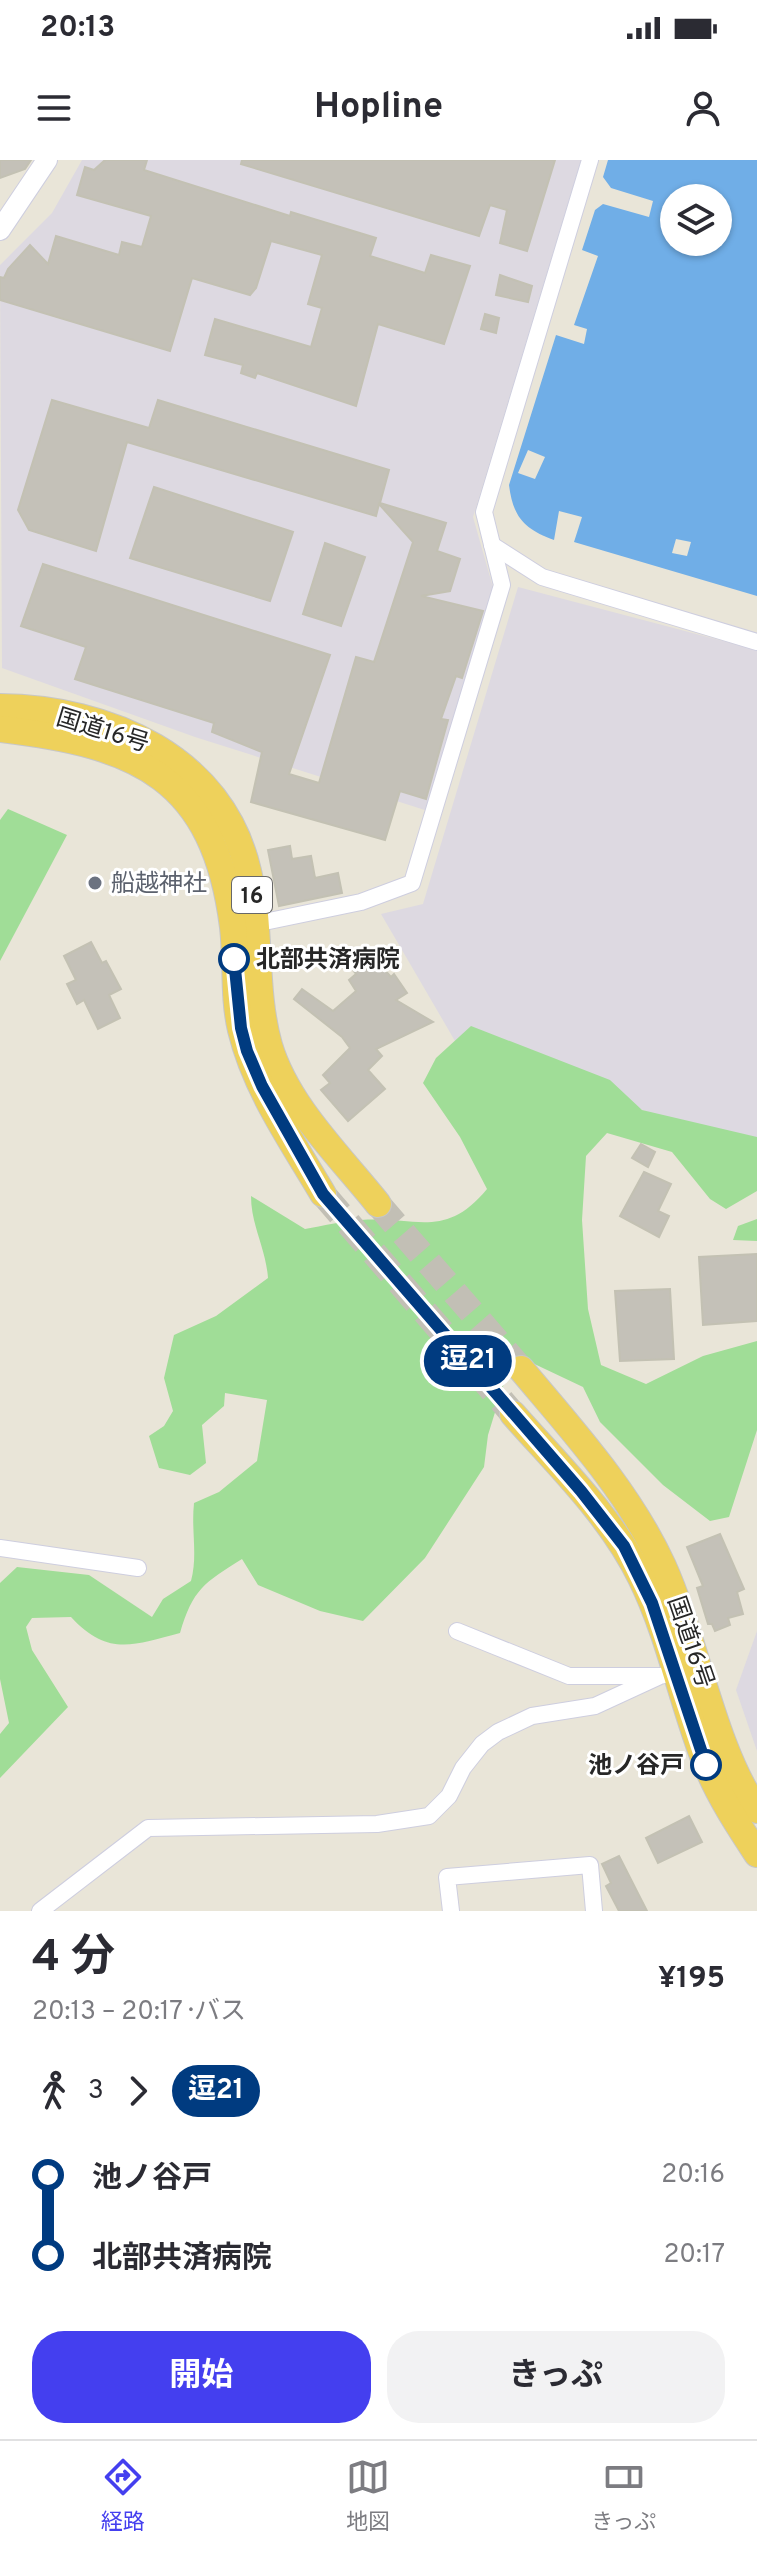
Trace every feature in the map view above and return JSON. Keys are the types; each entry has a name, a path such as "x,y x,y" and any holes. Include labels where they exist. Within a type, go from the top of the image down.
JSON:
{"highway":[{"name":"国道16号","path":"0,707 81,720 132,734 160,747 186,766 216,799 236,834 248,870 241,1028 247,1051 262,1086 323,1194"},
{"name":"国道16号","path":"0,729 86,743 120,754 169,783 196,811 215,844 245,926 263,1022 284,1082 378,1204"},
{"name":"国道16号","path":"521,1369 608,1473 662,1565 679,1671 724,1742 757,1810"},
{"name":"国道16号","path":"513,1414 624,1546 641,1577 679,1671 706,1765 727,1809 757,1854"},
{"path":"567,1475 592,1455"}],"street":[{"path":"0,230 47,160"},
{"path":"245,926 361,902 412,883 502,585 484,512 590,160"},
{"path":"492,545 542,577 757,642"},
{"path":"0,1548 138,1568"},
{"path":"457,1631 569,1676 679,1671"},
{"path":"40,1911 148,1828 377,1824 429,1816 449,1796 463,1768 482,1744 498,1732 532,1716 595,1706 679,1671"},
{"path":"451,1911 447,1877 590,1865 594,1911"}],"shaded area":[{"path":"82,160 581,160 473,517 494,591 428,811 195,737 2,668 0,265 52,213"},
{"path":"518,587 757,650 757,1152 455,1041 381,914 423,904"},
{"path":"757,1631 757,1751 736,1690"}],"green space":[{"path":"8,809 67,835 0,961 0,820"},
{"path":"471,1026 610,1080 642,1110 757,1137 757,1191 726,1209 710,1199 672,1152 607,1133 586,1156 582,1220 588,1309 601,1365 646,1384 703,1356 757,1341 757,1430 729,1517 710,1521 663,1485 600,1422 583,1387 526,1360 509,1367 488,1435 484,1467 425,1558 363,1621 320,1611 258,1585 242,1559 202,1588 190,1606 180,1633 135,1644 109,1643 84,1630 71,1617 32,1618 26,1627 32,1650 68,1707 0,1778 0,1734 9,1723 0,1679 0,1583 17,1567 89,1575 152,1617 163,1599 191,1581 194,1503 219,1492 257,1461 267,1400 225,1393 224,1406 202,1425 206,1463 190,1475 159,1468 149,1436 164,1426 173,1411 164,1378 174,1335 216,1316 268,1278 251,1196 305,1229 361,1220 443,1220 472,1205 487,1189 460,1137 423,1083 436,1058"},
{"path":"757,1219 757,1241 733,1240 738,1226"}],"water":[{"path":"608,160 757,160 757,596 574,542 582,517 559,511 554,540 528,526 514,506 509,485 556,335 584,344 587,329 574,325 598,256 582,250 595,210 603,204 649,217 653,201 611,188 603,177","holes":["528,450 545,457 535,479 518,473","676,539 691,542 687,556 672,553"]}],"building":[{"path":"0,160 31,160 25,169 0,178"},
{"path":"105,160 147,160 144,170 290,216 291,212 376,238 370,256 425,273 431,255 470,266 444,344 378,324 356,406 257,373 255,378 241,373 243,365 205,355 215,319 311,347 322,308 308,304 322,255 271,241 256,288 250,295 192,278 170,351 0,300 0,277 4,278 8,269 30,245 48,264 56,236 119,255 122,242 142,247 151,216 77,195 85,167 94,170"},
{"path":"242,160 555,160 527,251 500,243 507,210 490,205 479,236 241,164"},
{"path":"500,275 532,286 528,302 496,295"},
{"path":"485,314 499,318 496,333 481,329"},
{"path":"52,400 149,428 158,400 389,470 380,503 446,523 437,551 460,559 450,591 421,596 483,611 462,678 456,676 441,719 448,720 426,799 400,791 385,840 251,802 262,752 212,732 214,723 75,679 86,647 21,626 43,564 330,655 289,774 319,783 356,657 374,662 413,542 379,504 376,516 127,442 96,551 29,530 18,510"},
{"path":"154,487 293,532 270,601 130,558"},
{"path":"325,543 365,557 341,626 303,614"},
{"path":"290,846 292,859 311,856 315,878 338,873 342,893 279,906 268,850"},
{"path":"91,942 102,963 106,961 121,989 109,995 120,1018 98,1029 84,1000 77,1004 67,984 76,980 64,956"},
{"path":"371,955 391,977 394,974 407,993 396,1000 433,1022 376,1049 382,1056 368,1070 385,1089 348,1121 321,1090 330,1083 323,1075 350,1048 342,1037 294,999 302,989 333,1011 356,991 349,980 356,974 352,969"},
{"path":"641,1144 655,1152 648,1167 632,1158"},
{"path":"644,1172 671,1184 658,1211 669,1216 659,1237 620,1216"},
{"path":"757,1254 757,1321 703,1325 699,1257"},
{"path":"670,1289 674,1359 620,1361 615,1291"},
{"path":"720,1534 744,1589 737,1592 743,1614 728,1618 730,1625 715,1631 712,1624 708,1624 697,1588 703,1586 687,1547"},
{"path":"689,1816 702,1842 658,1863 646,1838"},
{"path":"619,1856 647,1911 619,1911 606,1886 611,1883 602,1864"}],"tunnel":[{"path":"323,1194 513,1414"},
{"path":"378,1204 521,1369"}],"bus line":[{"name":"逗21","path":"234,959 241,1028 247,1051 262,1086 323,1194 581,1491 624,1546 652,1603 706,1765"}],"place":[{"name":"船越神社","path":"95,883"},
{"name":"北部共済病院","path":"234,959"},
{"name":"池ノ谷戸","path":"706,1765"}]}
